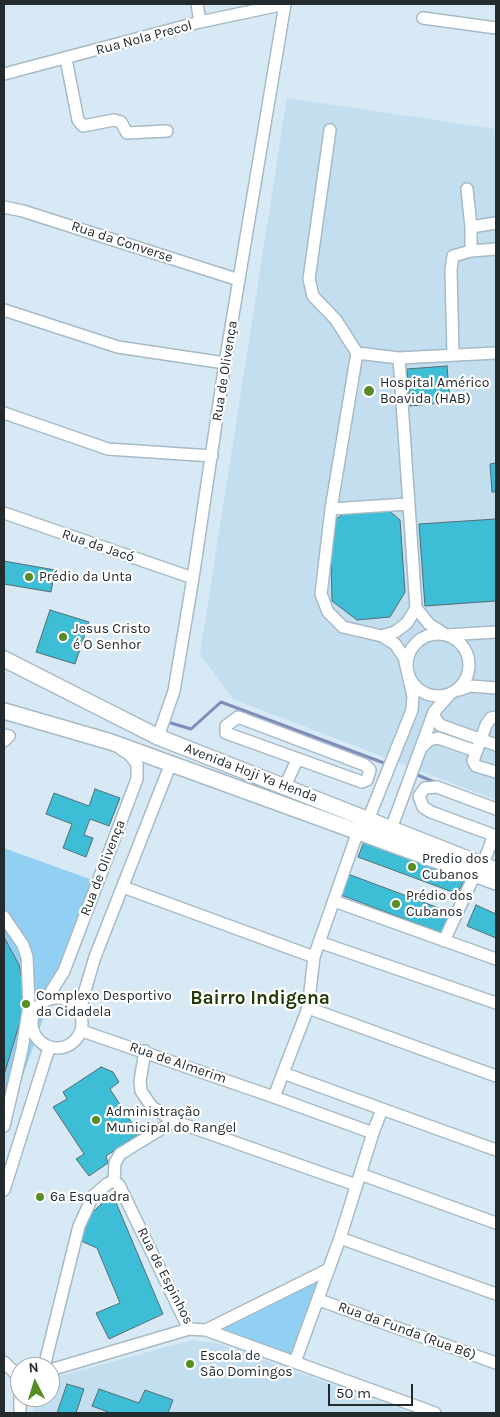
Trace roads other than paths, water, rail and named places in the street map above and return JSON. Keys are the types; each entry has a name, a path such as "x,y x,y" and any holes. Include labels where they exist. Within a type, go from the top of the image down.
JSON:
{"main road":[{"name":"Avenida Hoji Ya Henda","path":"6,660 158,738 285,786 363,826 391,829 485,869 496,882"},
{"name":"Avenida Hoji Ya Henda","path":"4,711 112,742 485,869"}],"street":[{"path":"197,4 200,22"},
{"name":"Rua Nola Precol","path":"4,74 200,22 285,4"},
{"name":"Rua de Olivença","path":"158,738 174,692 225,363 285,4"},
{"path":"422,18 496,28"},
{"path":"66,59 78,120 83,126 114,120 121,122 126,134 167,131"},
{"path":"274,1096 308,1008 314,957 319,942 363,826 412,710 413,696 404,657 395,644 382,636 343,627 328,612 321,594 331,509 357,353 336,320 313,296 309,279 330,130"},
{"path":"467,189 471,227 471,251"},
{"name":"Rua da Converse","path":"4,207 40,216 239,280"},
{"path":"471,227 496,223"},
{"path":"453,355 451,269 453,256 471,251 496,249"},
{"path":"4,310 118,347 225,363"},
{"path":"357,353 399,358 496,353"},
{"path":"391,829 434,712 464,682 470,664 467,653 460,643 429,624 416,608 399,358"},
{"path":"4,413 108,449 212,456"},
{"path":"331,509 408,504"},
{"name":"Rua da Jacó","path":"4,514 193,578"},
{"path":"382,636 395,632 406,623 416,608"},
{"path":"496,632 435,634 425,637 415,644 407,661 408,675 421,692 440,696 470,686 496,688"},
{"path":"434,712 435,718 440,725 496,746"},
{"path":"496,717 491,718 480,739 474,761 476,766 496,772"},
{"path":"243,718 365,765 370,770 367,780 362,782 297,760 226,733 226,726 234,719 243,718"},
{"path":"4,734 9,736 4,741"},
{"path":"420,750 429,740 438,738 476,751"},
{"name":"Rua de Olivença","path":"46,1000 67,964 137,779 137,764 133,758 112,742"},
{"path":"285,786 297,760"},
{"path":"82,1016 68,1000 59,998 46,1000 35,1010 32,1029 38,1041 49,1048 65,1048 73,1043 82,1031 82,1016 88,977 171,763"},
{"path":"444,941 485,869 495,835 431,812 423,807 419,796 425,788 437,787 496,809"},
{"path":"123,887 314,957"},
{"path":"334,902 496,959"},
{"path":"4,917 24,945 27,957 29,1006 22,1049 4,1126"},
{"path":"319,942 496,1003"},
{"path":"308,1008 496,1076"},
{"name":"Rua de Almerim","path":"82,1031 274,1096 373,1133"},
{"path":"4,1190 49,1048"},
{"path":"145,1051 140,1082 141,1091 152,1107 174,1121 496,1223"},
{"path":"283,1073 496,1150"},
{"path":"295,1362 340,1238 382,1109"},
{"path":"46,1357 79,1226 93,1196 107,1184 114,1182 115,1163 120,1154 174,1121"},
{"name":"Rua de Espinhos","path":"114,1182 119,1185 189,1329 206,1330 435,1413"},
{"path":"340,1238 496,1294"},
{"path":"206,1330 329,1269"},
{"name":"Rua da Funda (Rua B6)","path":"318,1300 496,1363"},
{"path":"60,1367 189,1329"}],"waterway":[{"path":"171,723 191,729 221,702 384,763"},
{"path":"415,774 437,783"}],"place":[{"name":"Hospital Américo Boavida (HAB)","path":"369,391"},
{"name":"Prédio da Unta","path":"29,577"},
{"name":"Jesus Cristo é O Senhor","path":"63,637"},
{"name":"Predio dos Cubanos","path":"412,867"},
{"name":"Prédio dos Cubanos","path":"396,904"},
{"name":"Complexo Desportivo da Cidadela","path":"26,1004"},
{"name":"Administração Municipal do Rangel","path":"96,1120"},
{"name":"6ª Esquadra","path":"40,1197"},
{"name":"Escola de São Domingos","path":"190,1364"}],"district":[{"name":"Bairro Indigena","path":"260,999"}]}
